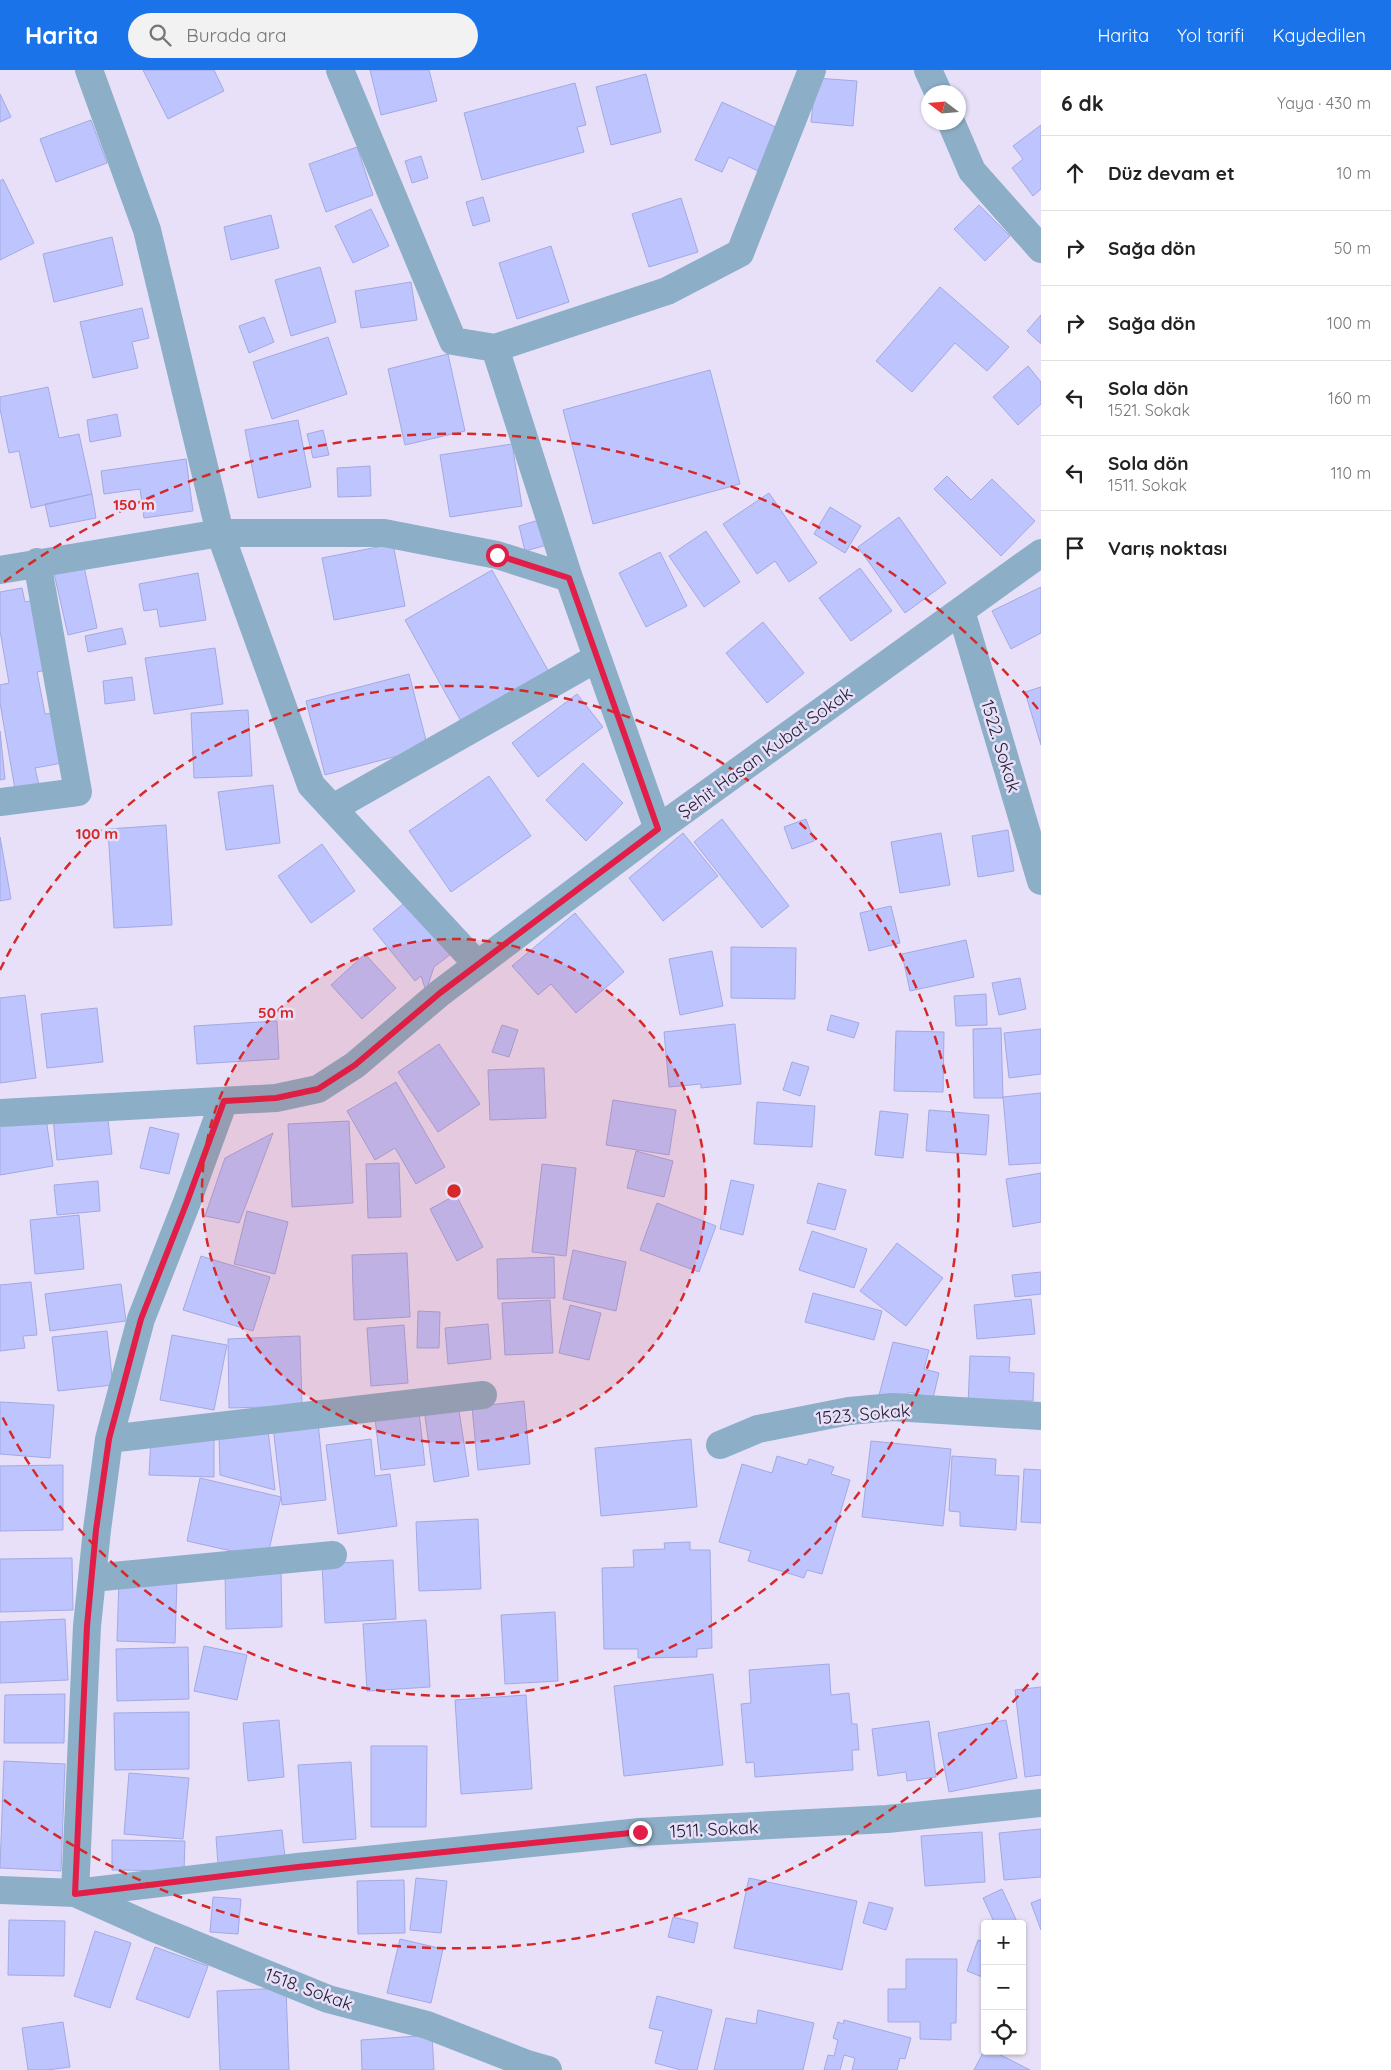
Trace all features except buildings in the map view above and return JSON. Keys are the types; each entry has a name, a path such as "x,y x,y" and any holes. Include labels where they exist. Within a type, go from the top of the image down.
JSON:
{"street":[{"path":"89,70 147,230 220,533 311,785 477,964"},
{"path":"340,70 453,340 495,348 667,291 740,252 812,70"},
{"path":"928,70 935,85"},
{"path":"954,130 972,171 1041,249"},
{"path":"495,348 569,578 658,829"},
{"path":"0,570 37,562 220,533 384,533 497,555 569,578"},
{"name":"Şehit Hasan Kubat Sokak","path":"0,1113 276,1098 318,1089 355,1065 477,964 658,829 1041,553"},
{"path":"0,802 78,792 37,562"},
{"name":"1522. Sokak","path":"962,611 1041,882"},
{"path":"333,808 597,658"},
{"path":"75,1894 87,1626 109,1439 141,1319 224,1101"},
{"path":"109,1439 483,1394"},
{"name":"1523. Sokak","path":"720,1444 758,1429 849,1411 893,1408 1041,1416"},
{"path":"92,1578 333,1556"},
{"name":"1511. Sokak","path":"0,1890 75,1894 298,1867 640,1832 887,1819 1041,1803"},
{"name":"1518. Sokak","path":"75,1894 328,1999 427,2025 527,2064 548,2070"}],"route":[{"path":"497,555 569,578 658,829 477,964 355,1065 318,1089 276,1098 224,1101 141,1319 109,1439 96,1530 87,1626 75,1894 298,1867 640,1832"}]}
